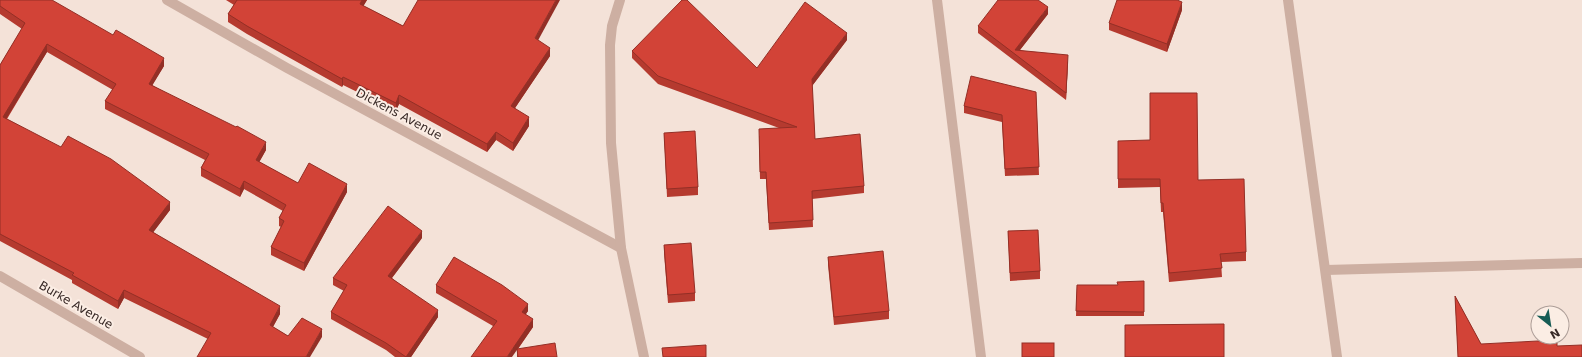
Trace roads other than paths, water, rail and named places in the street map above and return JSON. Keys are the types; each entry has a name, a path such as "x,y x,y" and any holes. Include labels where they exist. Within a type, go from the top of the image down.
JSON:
{"street":[{"name":"Dickens Avenue","path":"167,0 287,68 621,248"},
{"path":"620,0 612,26 610,52 611,143 621,248 644,357"},
{"path":"937,0 981,357"},
{"path":"1288,0 1337,357"},
{"path":"1326,270 1582,263"},
{"name":"Burke Avenue","path":"0,276 140,357"}]}
